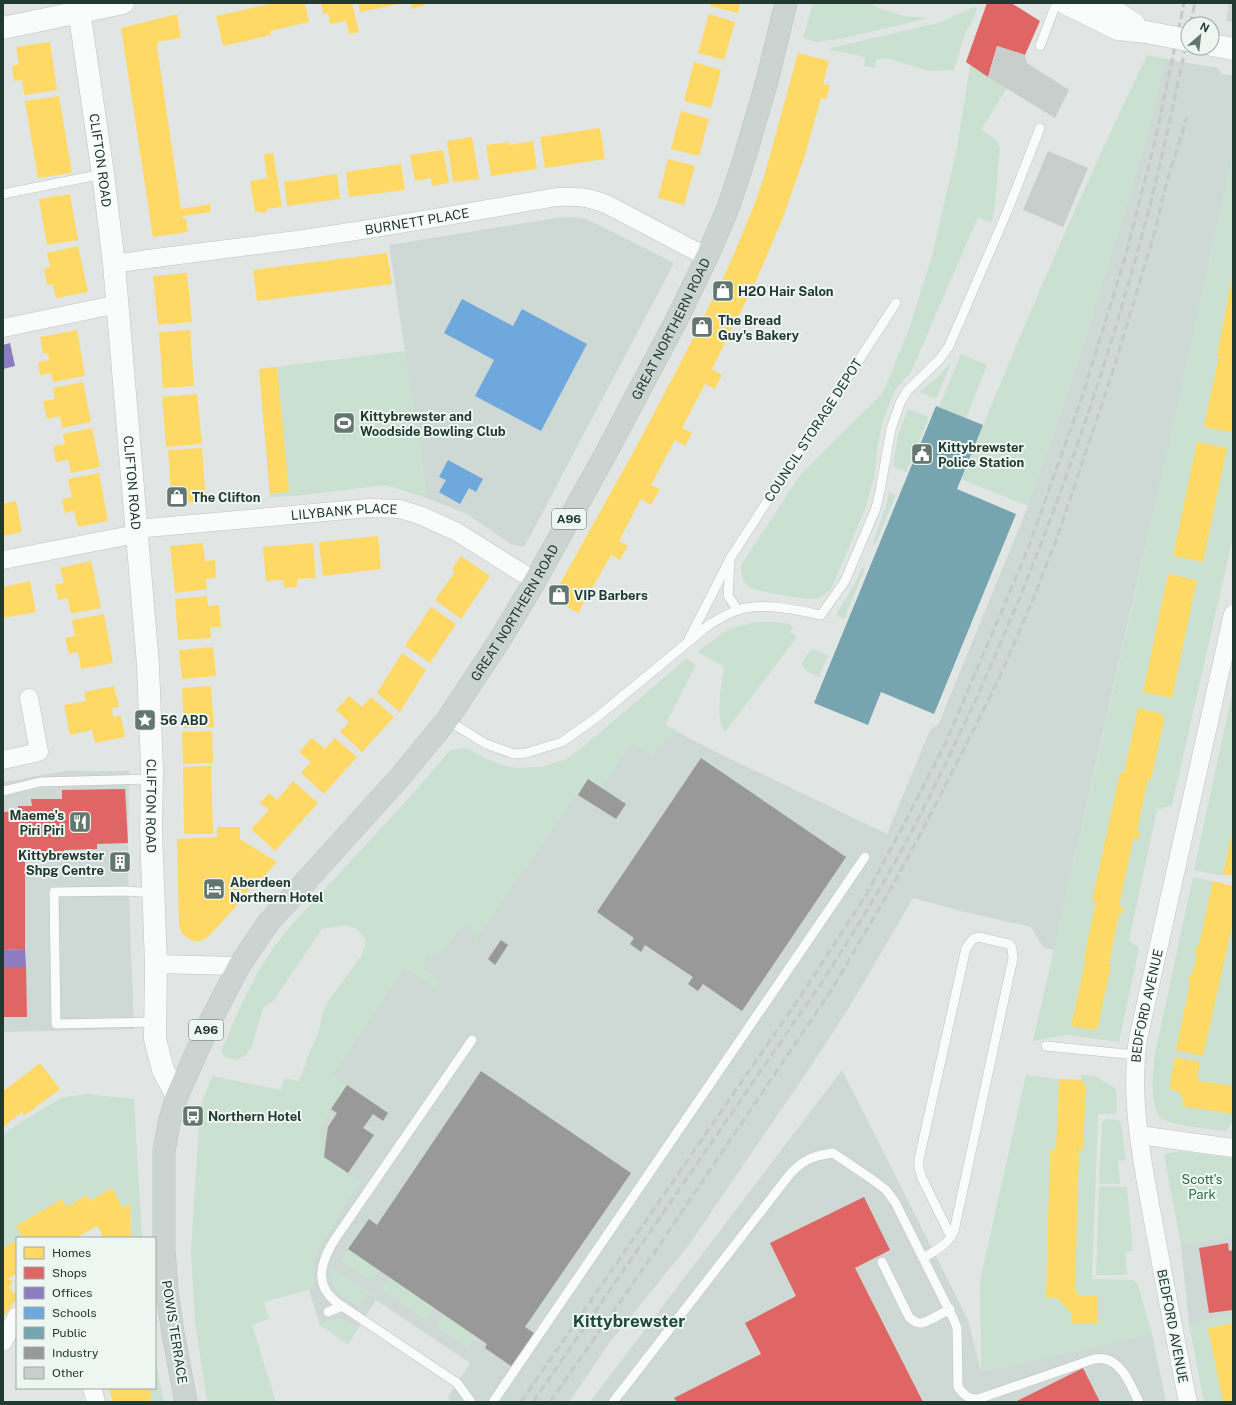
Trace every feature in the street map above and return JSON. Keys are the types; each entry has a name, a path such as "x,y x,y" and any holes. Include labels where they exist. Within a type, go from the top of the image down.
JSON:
{"main road":[{"name":"GREAT NORTHERN ROAD","path":"238,966 268,923 400,777 447,720 497,644 535,581 605,455 677,318 707,257 728,208 743,163 767,82 787,5"},
{"name":"A96","path":"177,1096 210,1022 238,966"},
{"name":"POWIS TERRACE","path":"177,1096 171,1113 164,1150 164,1249 167,1292 186,1402"}],"street":[{"path":"3,28 79,8 123,3"},
{"path":"1065,3 1118,28 1180,38"},
{"path":"1102,3 1146,32"},
{"name":"CLIFTON ROAD","path":"79,8 104,174 114,264 148,665 151,831 156,964 155,1039 163,1070 177,1096"},
{"name":"BURNETT PLACE","path":"114,264 161,256 288,241 384,227 557,197 574,196 591,198 606,204 707,257"},
{"path":"3,328 118,304"},
{"name":"LILYBANK PLACE","path":"3,560 136,531 369,508 400,509 422,516 458,532 535,581"},
{"name":"BEDFORD AVENUE","path":"1188,1402 1148,1193 1139,1135 1135,1093 1136,1055 1147,997 1233,614"},
{"path":"3,760 39,752 28,698"},
{"path":"156,964 238,966"},
{"path":"1139,1135 1233,1148"},
{"path":"3,1342 16,1318"},
{"path":"92,1389 96,1402"}],"lane":[{"path":"1040,46 1054,9 1059,3"},
{"path":"447,720 486,744 514,754 526,753 541,749 562,742 596,718 710,624 738,610 778,608 821,615 838,593 845,581 876,508 891,429 900,403 907,391 940,359 949,346 1007,212 1040,128"},
{"path":"3,194 104,174"},
{"name":"COUNCIL STORAGE DEPOT","path":"688,642 731,557 896,303"},
{"path":"731,557 728,596 738,610"},
{"path":"3,791 40,782 151,779"},
{"path":"494,1401 865,857"},
{"path":"154,893 126,891 54,892 56,1024 156,1022"},
{"path":"923,1258 944,1245 951,1237 954,1230 1013,958 1012,948 1009,944 978,937 973,939 966,948 919,1159 919,1168 922,1178 951,1237"},
{"path":"471,1402 457,1383 342,1306 328,1294 323,1284 321,1272 325,1256 339,1233 472,1040"},
{"path":"1046,1046 1136,1055"},
{"path":"613,1402 790,1174 798,1165 808,1158 833,1153 886,1190 898,1208 950,1309 956,1328 958,1386 963,1394 971,1399 978,1399 1094,1359 1103,1358 1114,1362 1123,1372 1139,1402"},
{"path":"882,1262 909,1317 914,1322 919,1324 950,1309"},
{"path":"328,1312 342,1306"}],"shaded area":[{"path":"1229,3 1233,3 1233,22 1226,21"},
{"path":"1165,59 1217,68 1222,74 1233,76 1233,154 1173,427 1054,950 1043,947 1031,927 969,913 913,898 850,1006 813,1063 688,1246 610,1342 569,1402 450,1402 448,1397 470,1363 376,1300 348,1344 320,1325 309,1290 306,1262 307,1058 331,1005 645,715 716,752 887,834 930,730 939,723 1028,506 1079,359 1111,255 1143,150"},
{"path":"573,217 585,219 599,225 674,263 528,540 524,546 518,546 511,544 467,514 427,498 389,245 556,218"},
{"path":"66,771 129,771 128,870 134,1029 3,1032 3,782"},
{"path":"842,1070 968,1320 981,1372 1152,1334 1166,1402 590,1402"},
{"path":"1233,1237 1233,1313 1189,1324 1181,1245"}],"green space":[{"path":"813,3 869,3 881,9 904,16 929,18 844,38 816,42 803,38"},
{"path":"976,6 977,9 970,26 966,30 954,70 930,71 886,58 876,60 875,68 864,66 865,57 827,49 938,23"},
{"path":"1147,55 1165,59 1143,150 1079,359 1028,506 961,479 1051,266"},
{"path":"970,65 1007,88 981,130 994,138 1000,147 992,223 978,217 911,372 895,390 883,421 878,444 874,477 866,507 831,589 821,597 816,599 808,599 753,589 743,580 741,565 801,474 883,393 909,329 932,256 957,148"},
{"path":"1233,154 1233,537 1172,805 1157,810 1129,940 1139,948 1119,1042 1067,1035 1033,1041 1134,598"},
{"path":"405,351 427,498 386,485 295,496 270,497 259,369"},
{"path":"961,354 987,365 966,418 939,407"},
{"path":"951,363 936,399 919,392 936,379"},
{"path":"908,409 929,417 906,472 893,466 898,435"},
{"path":"889,492 896,495 875,544 873,543 886,506"},
{"path":"862,568 865,569 844,619 836,615 854,585"},
{"path":"755,622 790,624 793,628 790,632 797,637 725,732 720,719 719,710 724,666 697,652 727,630"},
{"path":"812,649 828,655 819,677 807,671 802,666 804,659"},
{"path":"686,659 696,665 665,725 676,731 653,755 632,743 602,788 587,780 475,941 475,932 468,926 461,928 440,954 427,954 423,968 436,979 437,985 435,988 405,968 332,1075 347,1085 331,1109 321,1130 324,1157 361,1181 319,1248 313,1268 315,1288 264,1302 269,1319 252,1325 276,1402 207,1402 195,1322 191,1251 200,1108 212,1076 281,1090 284,1078 299,1081 319,1031 322,1014 329,1000 362,955 366,940 357,929 345,925 322,929 274,1000 263,1008 251,1048 245,1056 235,1060 225,1057 221,1052 240,1007 258,972 274,947 289,928 418,788 450,750 466,748 504,766 517,768 542,767 566,759 584,746"},
{"path":"1232,694 1233,876 1223,874 1223,876 1194,870"},
{"path":"1193,877 1233,886 1233,1121 1226,1131 1172,1123 1160,1117 1154,1104 1153,1078 1155,1054"},
{"path":"1026,1075 1081,1080 1081,1075 1095,1076 1116,1089 1117,1110 1115,1114 1098,1114 1092,1279 1133,1280 1138,1284 1152,1334 981,1372 981,1276"},
{"path":"87,1094 134,1099 142,1237 131,1237 130,1205 123,1208 112,1188 90,1201 86,1196 67,1207 62,1199 17,1226 22,1237 16,1237 16,1241 3,1248 3,1135 21,1122 61,1098"},
{"path":"1106,1119 1118,1120 1121,1122 1126,1160 1118,1161 1120,1184 1101,1184 1099,1182 1102,1122"},
{"name":"Scott's Park","path":"1180,1151 1233,1158 1233,1237 1181,1245 1164,1155"},
{"path":"1099,1187 1127,1188 1133,1251 1125,1252 1127,1275 1096,1275"},
{"path":"348,1249 380,1271 372,1282 340,1261"},
{"path":"331,1267 378,1298 376,1300 367,1294 359,1307 342,1295 335,1287 331,1275"},
{"path":"389,1277 434,1308 426,1320 381,1289"},
{"path":"1233,1313 1233,1402 1204,1402 1189,1324"},
{"path":"443,1314 476,1337 468,1349 435,1326"},
{"path":"336,1318 345,1319 358,1327 348,1344 320,1325 326,1321"},
{"path":"156,1364 164,1402 151,1402 150,1399 152,1398 149,1389 156,1389"}],"building: Homes":[{"path":"273,3 305,3 309,22 270,31 271,35 223,46 216,16"},
{"path":"321,3 352,3 359,32 349,34 346,21 330,24 328,13 323,14"},
{"path":"358,3 399,3 399,4 360,12"},
{"path":"411,3 425,3 425,5 412,9"},
{"path":"711,3 740,3 738,13 710,6"},
{"path":"177,14 181,38 157,42 157,47 181,209 210,204 211,212 183,216 183,219 186,219 188,232 153,237 121,28"},
{"path":"709,14 735,22 724,60 698,53"},
{"path":"50,42 57,90 24,95 22,80 14,81 12,66 19,64 16,47"},
{"path":"798,53 829,61 823,84 830,85 826,99 821,98 805,155 782,220 756,281 712,369 722,375 715,389 705,384 682,428 692,433 685,446 675,440 651,485 660,489 651,505 641,499 619,541 628,546 620,560 611,555 578,613 552,598 635,449 728,268 764,177"},
{"path":"694,62 721,70 711,108 684,101"},
{"path":"59,96 72,173 38,178 25,101"},
{"path":"681,111 709,119 699,156 671,149"},
{"path":"600,128 605,159 545,168 540,137"},
{"path":"472,137 479,179 453,182 447,141"},
{"path":"533,141 537,169 491,176 486,145 509,142 509,145"},
{"path":"443,150 449,183 432,186 431,178 415,181 410,155"},
{"path":"273,153 282,207 267,209 265,213 255,212 250,181 267,178 264,154"},
{"path":"668,159 695,166 684,205 658,198"},
{"path":"401,164 405,190 349,197 346,172"},
{"path":"337,174 340,199 287,206 284,182"},
{"path":"70,194 78,240 47,245 39,199"},
{"path":"78,246 88,292 56,298 53,284 47,285 44,269 50,267 47,253"},
{"path":"387,253 392,284 257,301 253,270"},
{"path":"187,273 192,322 158,325 153,276"},
{"path":"1232,277 1233,431 1231,432 1204,427 1219,356 1217,356"},
{"path":"77,330 85,376 53,382 51,373 40,375 38,362 49,360 48,353 43,354 40,337"},
{"path":"190,330 194,386 163,388 159,332"},
{"path":"277,367 289,492 270,494 259,369"},
{"path":"83,382 91,422 62,428 60,416 47,419 43,401 55,399 53,388"},
{"path":"197,394 202,444 166,447 162,397"},
{"path":"92,428 100,467 71,473 68,460 56,462 53,446 65,444 63,434"},
{"path":"1197,442 1227,448 1203,562 1173,556"},
{"path":"202,448 206,501 172,504 168,450"},
{"path":"99,473 108,521 78,527 74,511 65,513 62,499 72,497 68,479"},
{"path":"16,501 22,532 3,536 3,504"},
{"path":"378,536 381,569 323,576 319,542"},
{"path":"203,543 205,561 215,560 216,578 206,579 207,589 175,593 170,546"},
{"path":"313,543 316,578 297,579 297,587 284,588 283,580 266,581 263,547"},
{"path":"461,556 490,576 461,619 435,600 455,572 452,569"},
{"path":"91,561 101,608 71,614 67,598 58,600 55,585 64,583 60,568"},
{"path":"1168,574 1197,580 1172,698 1143,692"},
{"path":"30,581 36,612 3,618 3,587"},
{"path":"207,596 208,606 219,605 221,627 210,627 211,638 178,640 175,599"},
{"path":"431,607 456,624 430,663 405,646"},
{"path":"104,614 113,663 81,669 78,652 69,654 65,638 75,636 72,620"},
{"path":"213,647 216,676 182,679 179,650"},
{"path":"402,653 426,670 400,712 377,693"},
{"path":"114,686 119,707 112,708 113,717 121,716 125,737 95,743 92,730 70,735 64,705 86,701 84,692"},
{"path":"211,686 214,727 184,728 182,688"},
{"path":"349,696 362,707 371,697 394,717 362,752 340,732 349,722 336,710"},
{"path":"1138,708 1162,714 1164,720 1151,780 1148,779 1137,831 1140,834 1139,838 1133,840 1119,906 1124,908 1123,913 1119,914 1109,964 1111,964 1098,1027 1093,1030 1071,1026 1086,958 1084,958 1096,901 1092,900 1120,773 1124,773"},
{"path":"212,731 213,763 183,764 182,732"},
{"path":"312,738 325,749 335,738 357,757 324,794 301,773 311,762 299,752"},
{"path":"211,766 213,834 184,834 183,767"},
{"path":"293,781 318,803 275,851 251,829 269,810 260,803 269,793 277,800"},
{"name":"Aberdeen Northern Hotel","path":"217,827 240,827 240,839 277,862 252,890 250,888 239,900 241,901 208,937 200,941 195,941 183,935 179,926 177,839 217,837"},
{"path":"1232,832 1233,833 1233,876 1223,874"},
{"path":"1213,881 1233,886 1233,922 1203,1056 1176,1050 1190,983 1188,981 1189,976 1192,974 1197,954 1195,952 1196,947 1199,945"},
{"path":"1175,1057 1200,1062 1197,1078 1200,1081 1233,1086 1233,1114 1182,1106 1183,1098 1177,1091 1169,1089"},
{"path":"40,1063 60,1089 24,1116 22,1112 3,1127 3,1088 5,1090"},
{"path":"1059,1079 1081,1080 1086,1086 1083,1150 1079,1150 1075,1290 1080,1296 1098,1296 1098,1324 1071,1324 1071,1313 1057,1298 1046,1298 1050,1149 1056,1150"},
{"path":"112,1188 123,1208 130,1204 131,1237 101,1237 101,1232 97,1226 78,1237 22,1237 16,1226 62,1199 67,1207 87,1195 90,1201"},
{"path":"16,1241 16,1275 8,1279 13,1282 9,1288 16,1294 16,1299 5,1315 3,1313 3,1248"},
{"path":"1233,1323 1233,1402 1223,1402 1208,1328"},
{"path":"109,1389 149,1389 152,1398 150,1399 151,1402 113,1402"}],"building: Shops":[{"path":"987,3 1011,3 1040,21 1025,55 997,46 988,77 966,62"},
{"path":"125,789 128,843 97,844 97,849 64,850 64,856 33,857 34,861 25,862 25,949 3,950 3,812 18,811 18,806 32,806 31,799 62,799 62,790"},
{"name":"Kittybrewster Shpg Centre","path":"112,854 128,854 128,870 113,870"},
{"path":"3,967 26,967 27,1017 3,1017"},
{"path":"864,1197 890,1250 855,1268 923,1402 677,1402 674,1398 761,1354 745,1323 796,1296 770,1243"},
{"path":"1228,1243 1229,1251 1233,1250 1233,1310 1209,1313 1199,1248"},
{"path":"1083,1368 1100,1402 1015,1402"}],"building: Offices":[{"path":"10,343 15,366 3,369 3,345"},
{"path":"25,949 26,967 3,967 3,950"}],"building: Schools":[{"path":"462,299 513,326 522,309 587,344 541,431 475,396 494,360 444,333"},
{"path":"448,460 483,479 476,492 469,488 460,504 439,492 446,480 439,477"}],"building: Public":[{"path":"936,406 983,425 957,489 1016,514 934,714 881,692 868,725 814,703"}],"building: Industry":[{"path":"701,758 846,857 742,1011 703,984 698,991 688,984 693,977 645,945 641,952 630,944 634,938 597,912"},
{"path":"588,779 626,804 616,819 578,795"},
{"path":"501,940 508,945 495,965 488,959"},
{"path":"481,1071 631,1173 525,1327 534,1333 511,1366 485,1348 487,1344 348,1249 369,1219 377,1225"},
{"path":"347,1085 388,1113 383,1121 373,1114 363,1128 374,1135 348,1173 324,1157 328,1127 337,1113 331,1109"}],"building: Other":[{"path":"997,46 1025,55 1027,63 1069,90 1055,118 988,77"},
{"path":"1048,151 1088,168 1063,227 1023,210"}],"railway":[{"path":"521,1402 800,997 866,895 946,742 1028,549 1082,397 1125,258 1156,137 1184,3"},
{"path":"1192,16 1195,3"},
{"path":"533,1402 822,982 883,884 916,823 951,752 984,681 1015,608 1072,461 1097,386 1149,210 1183,56"},
{"path":"550,1402 650,1259 832,989 893,885 969,739 1001,674 1034,597 1058,535 1113,371 1153,238 1166,185 1187,117"}],"place":[{"name":"H2O Hair Salon","path":"723,291"},
{"name":"The Bread Guy's Bakery","path":"702,327"},
{"name":"Kittybrewster and Woodside Bowling Club","path":"344,423"},
{"name":"Kittybrewster Police Station","path":"922,454"},
{"name":"The Clifton","path":"177,497"},
{"name":"VIP Barbers","path":"559,595"},
{"name":"56 ABD","path":"145,720"},
{"name":"Maeme's Piri Piri","path":"80,822"},
{"name":"Kittybrewster Shpg Centre","path":"120,862"},
{"name":"Aberdeen Northern Hotel","path":"214,889"},
{"name":"Northern Hotel","path":"193,1116"}],"district":[{"name":"Kittybrewster","path":"629,1321"}]}
